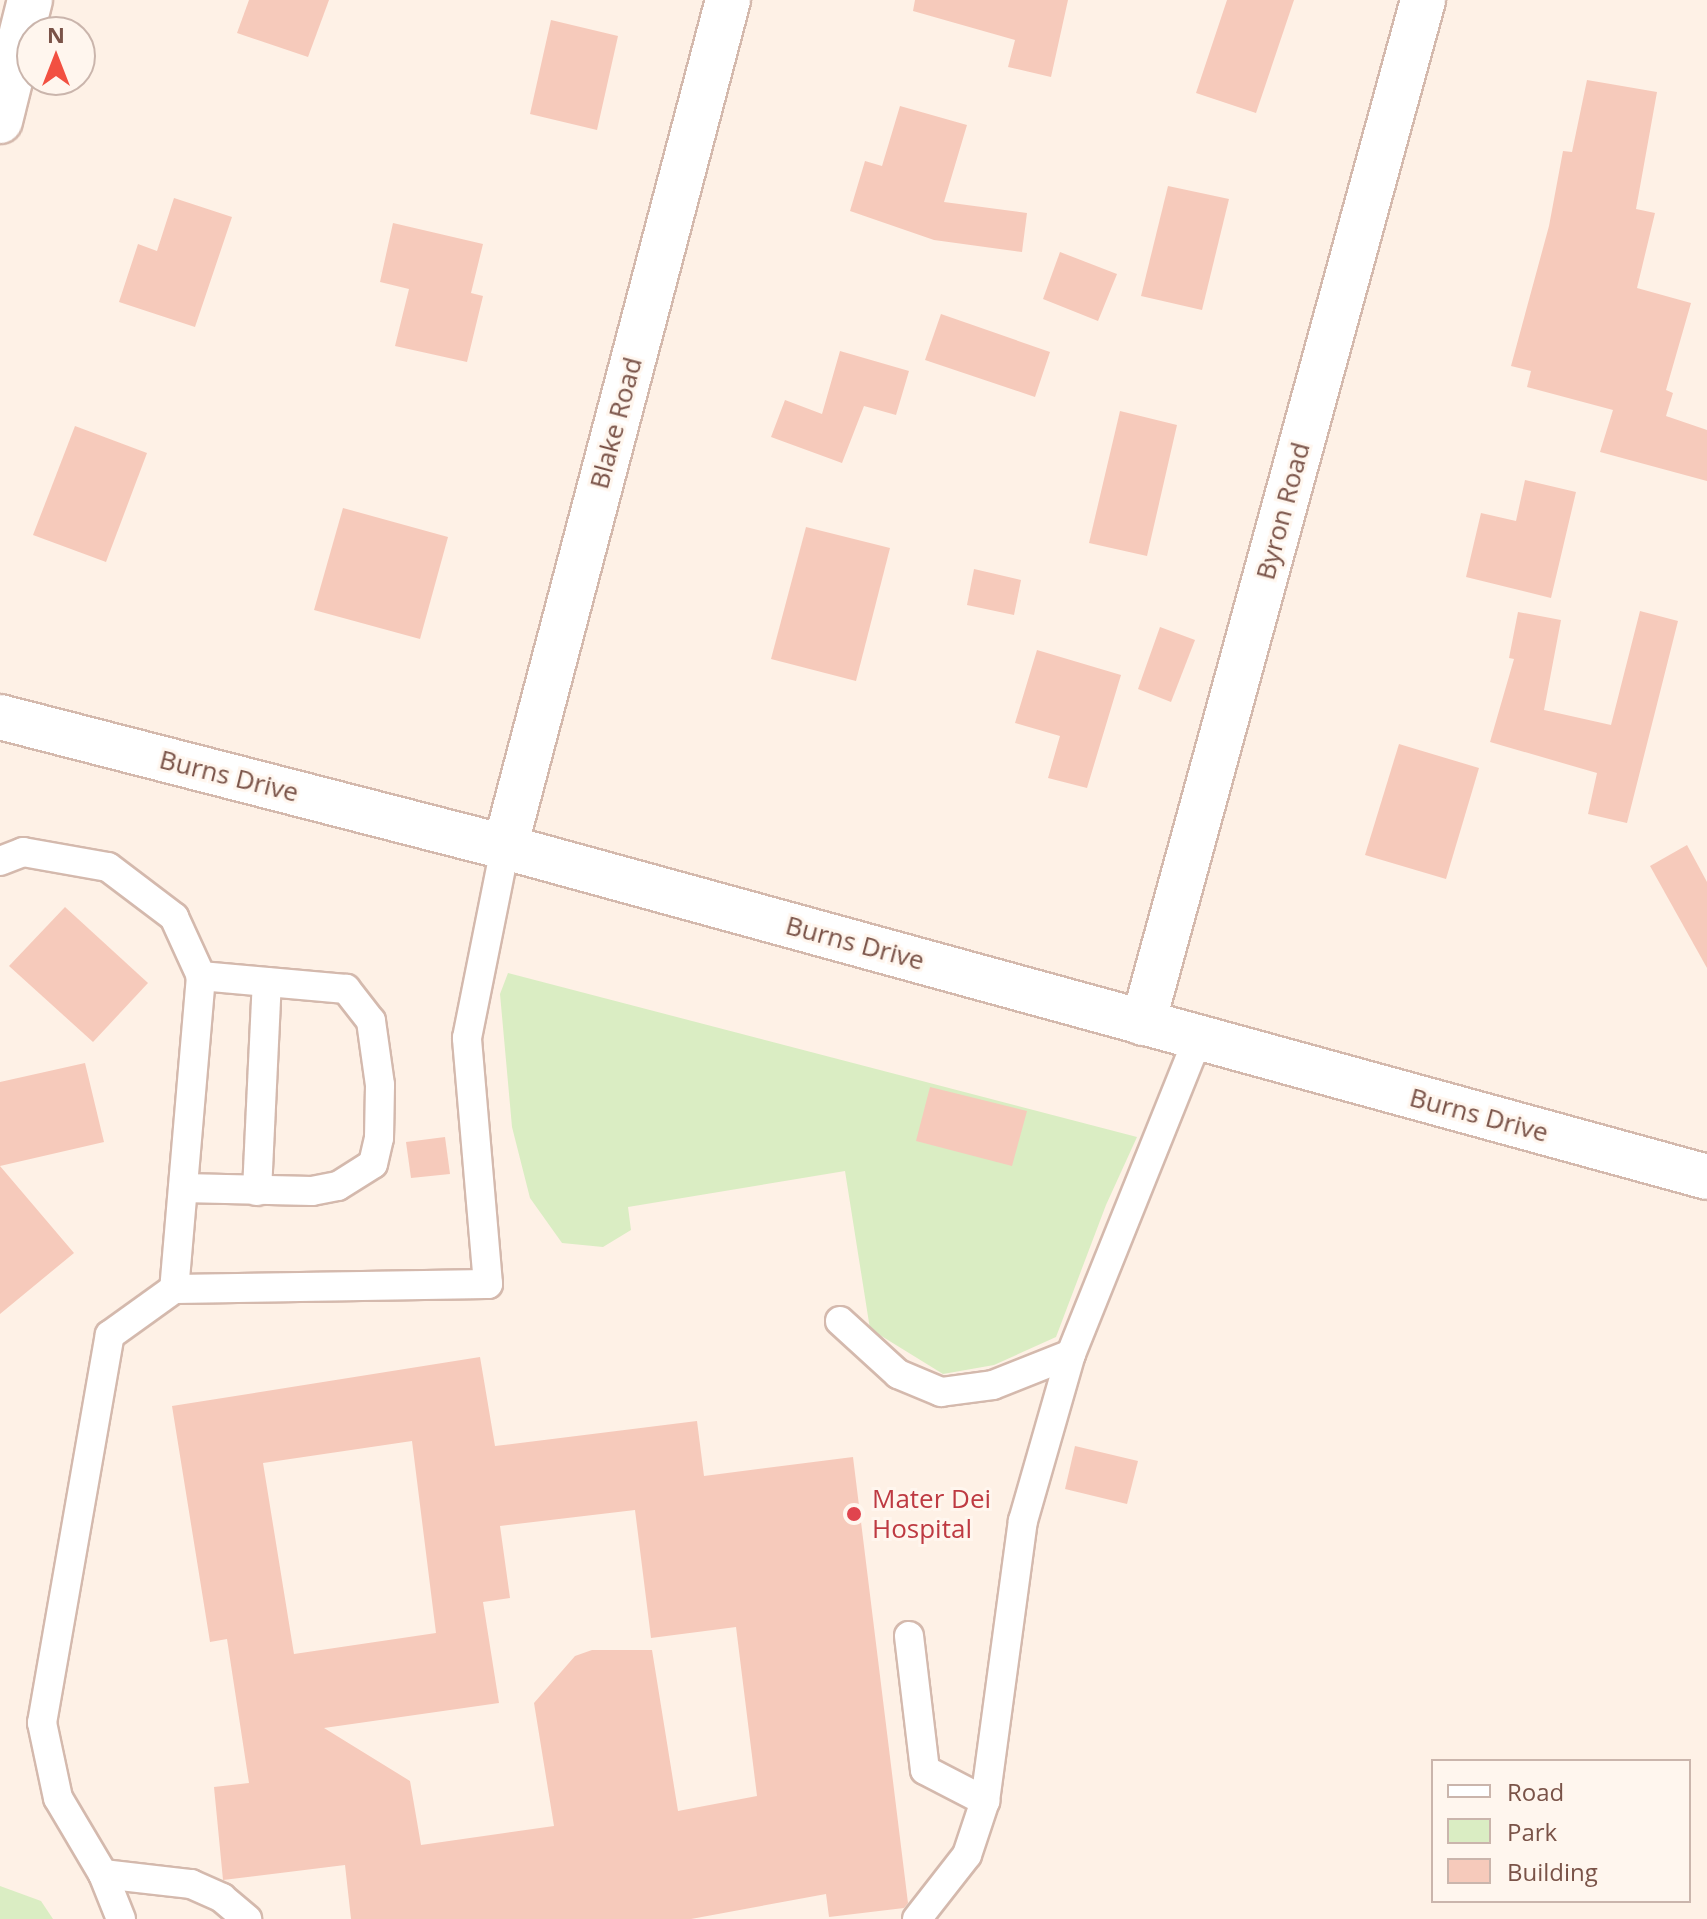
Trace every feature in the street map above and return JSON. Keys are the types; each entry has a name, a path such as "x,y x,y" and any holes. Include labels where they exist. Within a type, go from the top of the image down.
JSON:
{"street":[{"path":"0,121 30,0"},
{"name":"Blake Road","path":"505,847 728,0"},
{"name":"Byron Road","path":"1143,1023 1423,0"},
{"name":"Burns Drive","path":"0,717 505,847 1707,1177"}],"lane":[{"path":"121,1919 103,1874 58,1798 42,1723 110,1335 174,1289 488,1284 467,1038 505,847"},
{"path":"0,861 23,852 108,867 174,917 201,976 174,1289"},
{"path":"183,1188 257,1191 338,1186 373,1164 379,1138 378,1071 371,1021 363,1006 346,989 201,976"},
{"path":"257,1191 267,982"},
{"path":"917,1919 967,1855 985,1801 1023,1521 1071,1354 1198,1038"},
{"path":"840,1321 898,1374 941,1392 993,1385 1071,1354"},
{"path":"909,1636 925,1770 985,1801"},
{"path":"103,1874 191,1884 222,1898 247,1919"}],"green space":[{"path":"508,973 1137,1137 1106,1205 1056,1337 994,1365 943,1374 870,1329 845,1171 628,1207 631,1230 603,1247 562,1243 530,1198 512,1127 500,994"},
{"path":"0,1886 41,1901 53,1919 0,1919"}],"building":[{"path":"249,0 329,0 308,57 237,33"},
{"path":"915,0 1068,0 1051,77 1008,67 1015,40 913,11"},
{"path":"1227,0 1294,0 1256,113 1196,93"},
{"path":"551,20 618,36 597,130 530,114"},
{"path":"1587,80 1657,92 1636,209 1655,213 1637,288 1691,303 1666,390 1673,393 1666,416 1707,430 1707,481 1600,452 1613,410 1527,387 1531,371 1511,366 1549,226 1563,151 1572,152"},
{"path":"900,106 967,125 944,202 1027,213 1022,252 934,240 850,211 865,161 882,166"},
{"path":"1168,186 1229,199 1202,310 1141,296"},
{"path":"174,198 232,217 195,327 119,302 138,244 157,251"},
{"path":"393,223 483,244 471,293 483,296 467,362 395,346 409,289 380,282"},
{"path":"1060,252 1117,274 1098,321 1043,299"},
{"path":"941,314 1050,352 1035,397 925,360"},
{"path":"840,351 909,371 896,415 864,406 842,463 771,437 785,400 822,414"},
{"path":"1120,411 1177,425 1147,556 1089,543"},
{"path":"75,426 147,453 106,562 33,535"},
{"path":"1525,480 1576,492 1551,598 1466,577 1481,513 1516,521"},
{"path":"343,508 448,537 420,639 314,610"},
{"path":"806,527 890,548 856,681 771,659"},
{"path":"974,569 1021,580 1014,615 967,605"},
{"path":"1640,611 1678,621 1627,823 1588,814 1597,773 1490,742 1514,659 1509,658 1518,612 1561,620 1544,710 1611,725"},
{"path":"1160,627 1195,640 1171,702 1138,689"},
{"path":"1037,650 1121,675 1087,788 1048,778 1060,736 1015,723"},
{"path":"1399,744 1479,768 1446,879 1365,855"},
{"path":"1687,845 1707,882 1707,968 1650,866"},
{"path":"65,907 148,983 93,1042 9,966"},
{"path":"85,1063 104,1142 0,1166 0,1082"},
{"path":"930,1087 1027,1111 1012,1166 916,1141"},
{"path":"445,1137 450,1174 411,1178 406,1142"},
{"path":"0,1166 74,1253 0,1314"},
{"path":"480,1357 495,1446 697,1421 704,1476 853,1457 908,1903 904,1908 829,1917 826,1894 691,1919 351,1919 345,1865 223,1880 214,1787 249,1783 227,1639 210,1642 172,1406","holes":["412,1441 436,1633 294,1654 263,1463","635,1510 651,1638 736,1627 757,1796 678,1811 652,1650 592,1650 575,1656 534,1703 554,1826 421,1845 410,1781 324,1728 499,1703 483,1602 510,1598 500,1526"]},
{"path":"1075,1446 1138,1461 1127,1504 1065,1489"}],"place":[{"name":"Mater Dei Hospital","path":"854,1514"}]}
